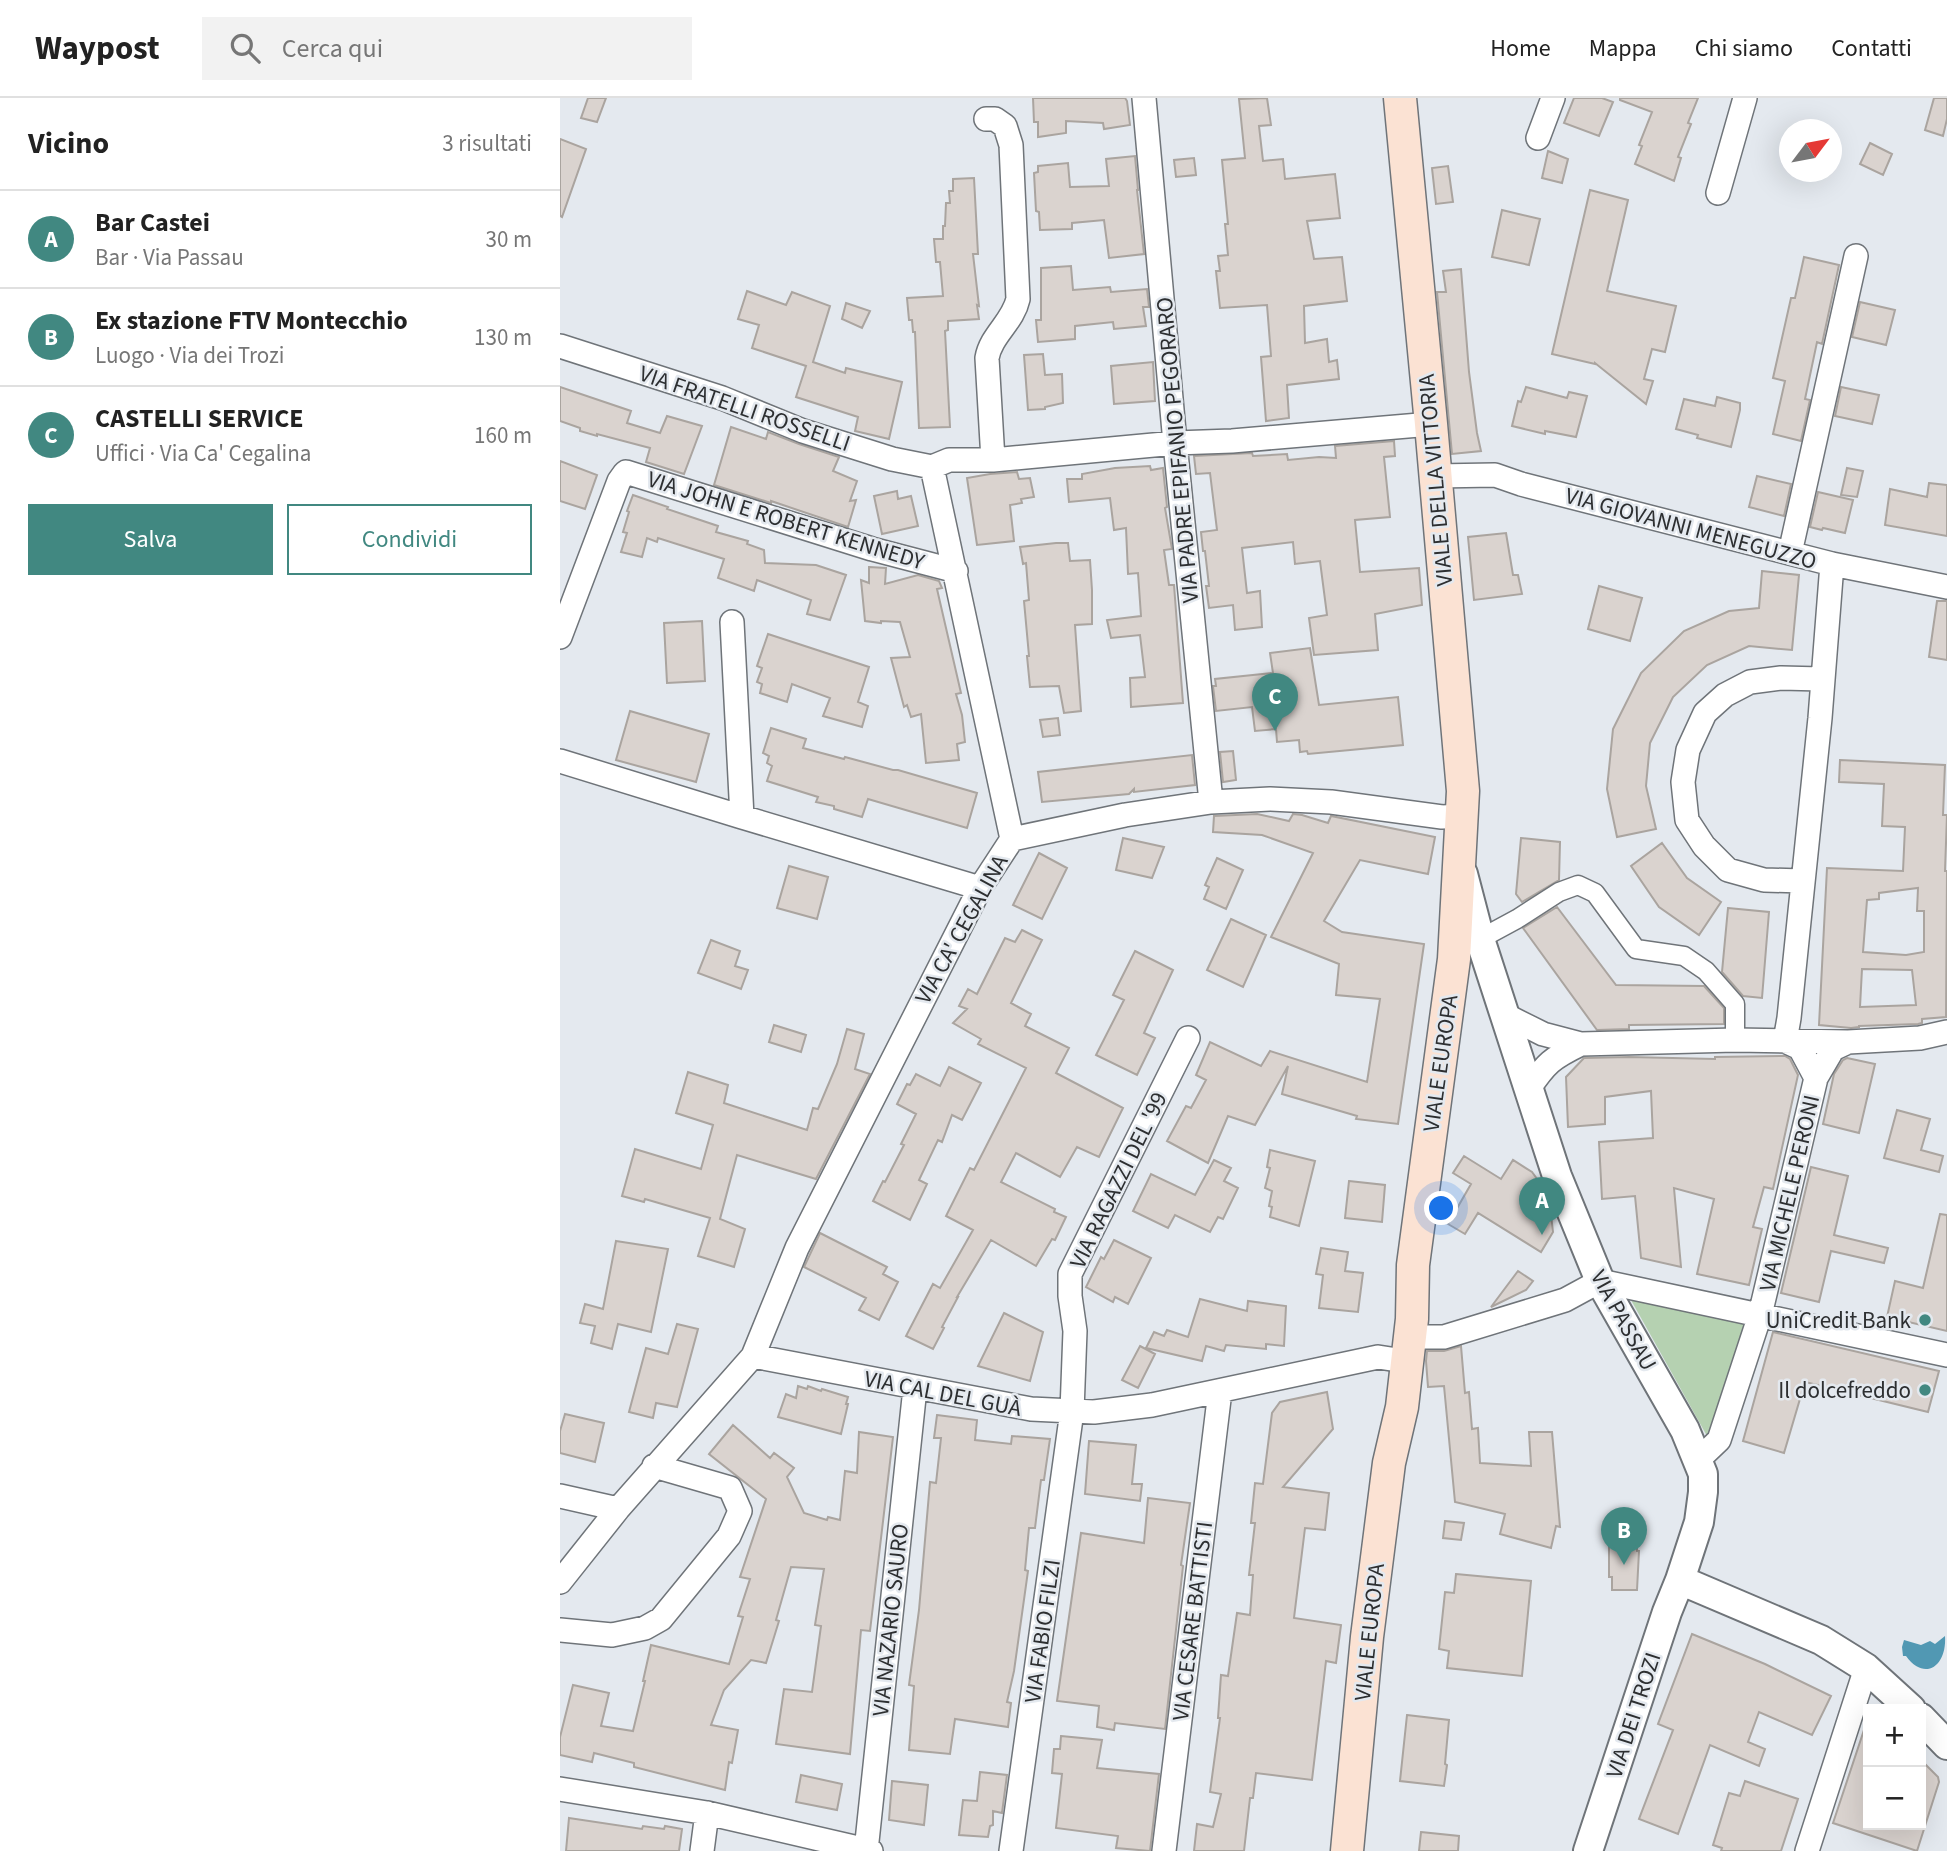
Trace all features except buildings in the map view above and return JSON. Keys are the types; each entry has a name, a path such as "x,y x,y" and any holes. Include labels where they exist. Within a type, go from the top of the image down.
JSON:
{"main road":[{"name":"VIALE DELLA VITTORIA","path":"1400,98 1462,778 1460,862"},
{"name":"VIALE EUROPA","path":"1345,1851 1352,1803 1365,1652 1390,1462 1402,1407 1401,1348 1412,1319 1413,1265 1454,960 1460,862"}],"street":[{"name":"VIA PADRE EPIFANIO PEGORARO","path":"1144,98 1175,443 1212,802"},
{"path":"1538,138 1553,98"},
{"path":"1718,193 1745,98"},
{"path":"986,119 995,119 1005,126 1010,145 1018,299 1015,312 991,345 987,358 993,460"},
{"path":"1790,553 1856,256"},
{"name":"VIA FRATELLI ROSSELLI","path":"560,346 711,394 803,430 892,458 932,467"},
{"path":"1012,839 932,467 949,460 993,460 1431,424"},
{"name":"VIA JOHN E ROBERT KENNEDY","path":"560,637 619,481 626,472 872,549 956,571"},
{"name":"VIA GIOVANNI MENEGUZZO","path":"1435,476 1496,475 1832,564 1947,587"},
{"path":"1785,1041 1820,718 1832,564"},
{"path":"732,622 743,817"},
{"path":"1802,881 1764,880 1728,870 1704,846 1687,820 1683,782 1688,750 1705,713 1725,695 1750,682 1781,678 1822,679"},
{"path":"560,761 980,888"},
{"name":"VIA CA' CEGALINA","path":"753,1356 797,1248 980,888 1012,839 1125,815 1212,802 1270,799 1331,802 1442,817 1463,816"},
{"name":"VIA PASSAU","path":"1460,862 1480,939 1557,1176 1600,1281 1685,1430 1703,1475 1699,1522 1680,1580"},
{"path":"1480,939 1559,892 1578,885 1595,892 1636,949 1684,956 1706,971 1734,1004 1735,1040"},
{"path":"1505,1015 1544,1034 1581,1044 1735,1040 1848,1042 1920,1038 1947,1032"},
{"name":"VIA RAGAZZI DEL '99","path":"1072,1411 1075,1331 1070,1274 1188,1038"},
{"path":"1920,1038 1947,1052"},
{"name":"VIA MICHELE PERONI","path":"1785,1041 1800,1048 1816,1078"},
{"name":"VIA MICHELE PERONI","path":"1698,1460 1719,1440 1760,1315 1816,1078 1833,1049 1848,1042"},
{"path":"1528,1090 1556,1056 1581,1044"},
{"path":"1600,1281 1947,1355"},
{"name":"VIA CAL DEL GUÀ","path":"753,1356 1031,1409 1094,1412 1152,1405 1378,1357 1565,1300 1600,1281"},
{"path":"560,1582 654,1466 753,1356"},
{"name":"VIA NAZARIO SAURO","path":"867,1851 915,1388"},
{"name":"VIA CESARE BATTISTI","path":"1164,1851 1220,1391"},
{"name":"VIA FABIO FILZI","path":"1011,1851 1072,1411"},
{"path":"560,1630 612,1635 653,1624 661,1619 729,1536 740,1511 730,1488 654,1466"},
{"path":"560,1496 618,1509"},
{"path":"1680,1580 1821,1640 1866,1668 1906,1704"},
{"name":"VIA DEI TROZI","path":"1588,1851 1680,1580"},
{"path":"1807,1851 1866,1668"},
{"path":"1926,1723 1947,1745"},
{"path":"560,1789 706,1813 867,1851"},
{"path":"702,1851 706,1813"}],"green space":[{"path":"1631,1300 1747,1323 1707,1436"}],"water":[{"path":"1945,1636 1942,1655 1933,1667 1920,1668 1903,1656 1904,1640 1921,1645 1930,1641 1935,1644"}],"place":[{"name":"CASTELLI SERVICE","path":"1275,731"},
{"name":"Bar Castei","path":"1542,1235"},
{"name":"UniCredit Bank","path":"1925,1320"},
{"name":"Il dolcefreddo","path":"1925,1390"},
{"name":"Ex stazione FTV Montecchio","path":"1624,1565"}]}
